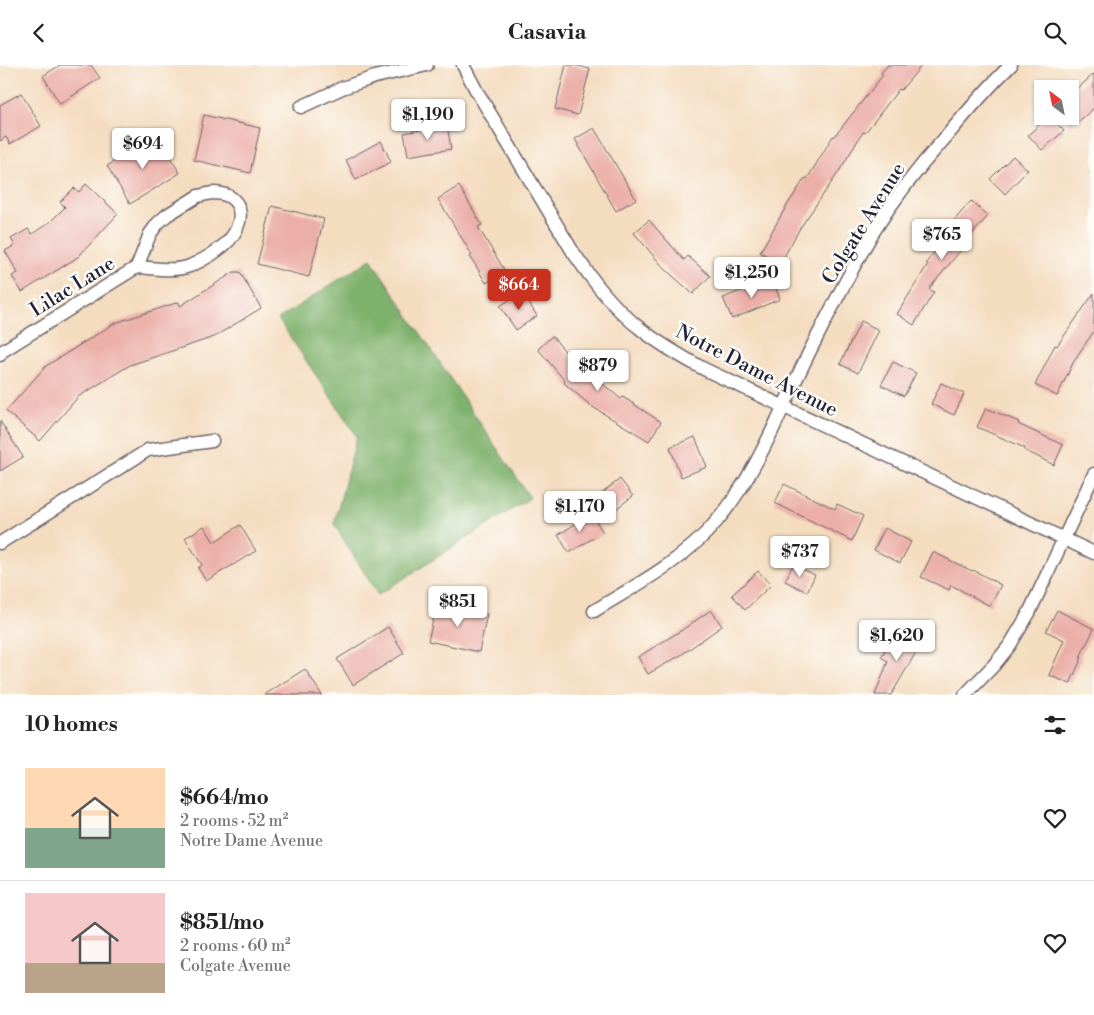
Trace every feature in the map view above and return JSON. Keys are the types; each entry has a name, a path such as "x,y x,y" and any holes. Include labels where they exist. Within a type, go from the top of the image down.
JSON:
{"street":[{"path":"301,107 366,79 428,65"},
{"name":"Notre Dame Avenue","path":"463,65 573,252 609,299 641,329 675,353 704,369 1094,553"},
{"name":"Colgate Avenue","path":"594,611 673,561 696,543 731,503 761,454 808,354 873,233 919,167 984,92 1011,65"},
{"name":"Lilac Lane","path":"0,353 137,267 180,269 214,253 224,246 239,225 240,213 237,204 230,197 212,193 198,196 167,215 150,234 137,267"},
{"path":"0,543 148,450 212,441"},
{"path":"965,695 1010,645 1029,613 1094,474"}],"green space":[{"path":"371,259 530,498 378,595 334,524 357,436 278,319"}],"building":[{"path":"60,65 91,65 100,78 60,104 43,76"},
{"path":"566,65 590,69 578,115 555,109"},
{"path":"888,65 922,65 901,90 899,89 865,133 863,132 838,173 800,228 780,264 760,252 786,207 805,178 807,179 833,136 883,75 881,73"},
{"path":"1094,74 1094,108 1079,121 1079,87"},
{"path":"21,93 41,126 10,144 6,137 0,141 0,105"},
{"path":"204,115 260,128 250,173 194,160"},
{"path":"447,125 451,149 408,156 404,133"},
{"path":"1039,125 1058,125 1064,131 1042,150 1028,135"},
{"path":"594,128 636,199 616,211 575,139"},
{"path":"156,135 180,173 130,204 107,166"},
{"path":"381,141 391,162 356,180 346,160"},
{"path":"1013,156 1028,170 1005,194 990,179"},
{"path":"86,184 118,214 78,257 22,292 12,276 18,273 5,251 15,245 11,239 28,229 32,234 50,222 65,207 60,202 74,188 79,192"},
{"path":"459,186 482,225 478,227 505,271 486,283 470,256 472,255 438,199"},
{"path":"971,201 988,216 959,249 961,250 929,289 934,292 914,325 897,314 928,264 926,263 954,227 951,224"},
{"path":"272,206 324,219 309,277 257,264"},
{"path":"649,220 684,260 688,256 710,276 693,294 664,268 634,233"},
{"path":"234,272 240,272 261,308 214,337 130,365 78,397 40,441 6,411 46,366 115,323 179,302 180,306"},
{"path":"772,279 780,299 732,319 723,298"},
{"path":"522,292 537,316 516,330 500,306"},
{"path":"1094,293 1094,331 1075,359 1057,396 1035,385 1055,345 1057,346"},
{"path":"861,321 879,330 858,373 840,364"},
{"path":"552,336 569,356 621,399 623,397 661,422 649,441 591,406 564,383 565,381 538,349"},
{"path":"893,362 916,373 904,396 881,385"},
{"path":"941,383 964,394 954,415 931,404"},
{"path":"986,408 1019,422 1018,424 1063,445 1054,465 1024,450 1025,448 977,427"},
{"path":"0,421 23,457 0,471"},
{"path":"695,437 707,467 681,477 670,447"},
{"path":"620,479 633,496 608,515 596,498"},
{"path":"784,484 835,509 837,504 863,516 852,541 775,503"},
{"path":"591,514 603,532 569,553 558,535"},
{"path":"240,525 256,551 206,581 198,568 202,565 185,538 204,526 214,542"},
{"path":"885,528 911,542 900,563 874,550"},
{"path":"933,552 1001,585 990,606 951,585 949,590 921,577"},
{"path":"793,565 815,575 807,592 785,581"},
{"path":"758,571 771,585 745,610 732,595"},
{"path":"437,603 487,614 479,652 428,641"},
{"path":"711,610 722,626 681,655 648,674 638,657"},
{"path":"1057,610 1094,629 1080,657 1082,657 1070,684 1049,675 1064,640 1046,631"},
{"path":"388,627 404,653 353,685 337,659"},
{"path":"898,630 921,644 891,695 875,695 888,661 881,657"},
{"path":"305,669 322,695 264,695"}]}
